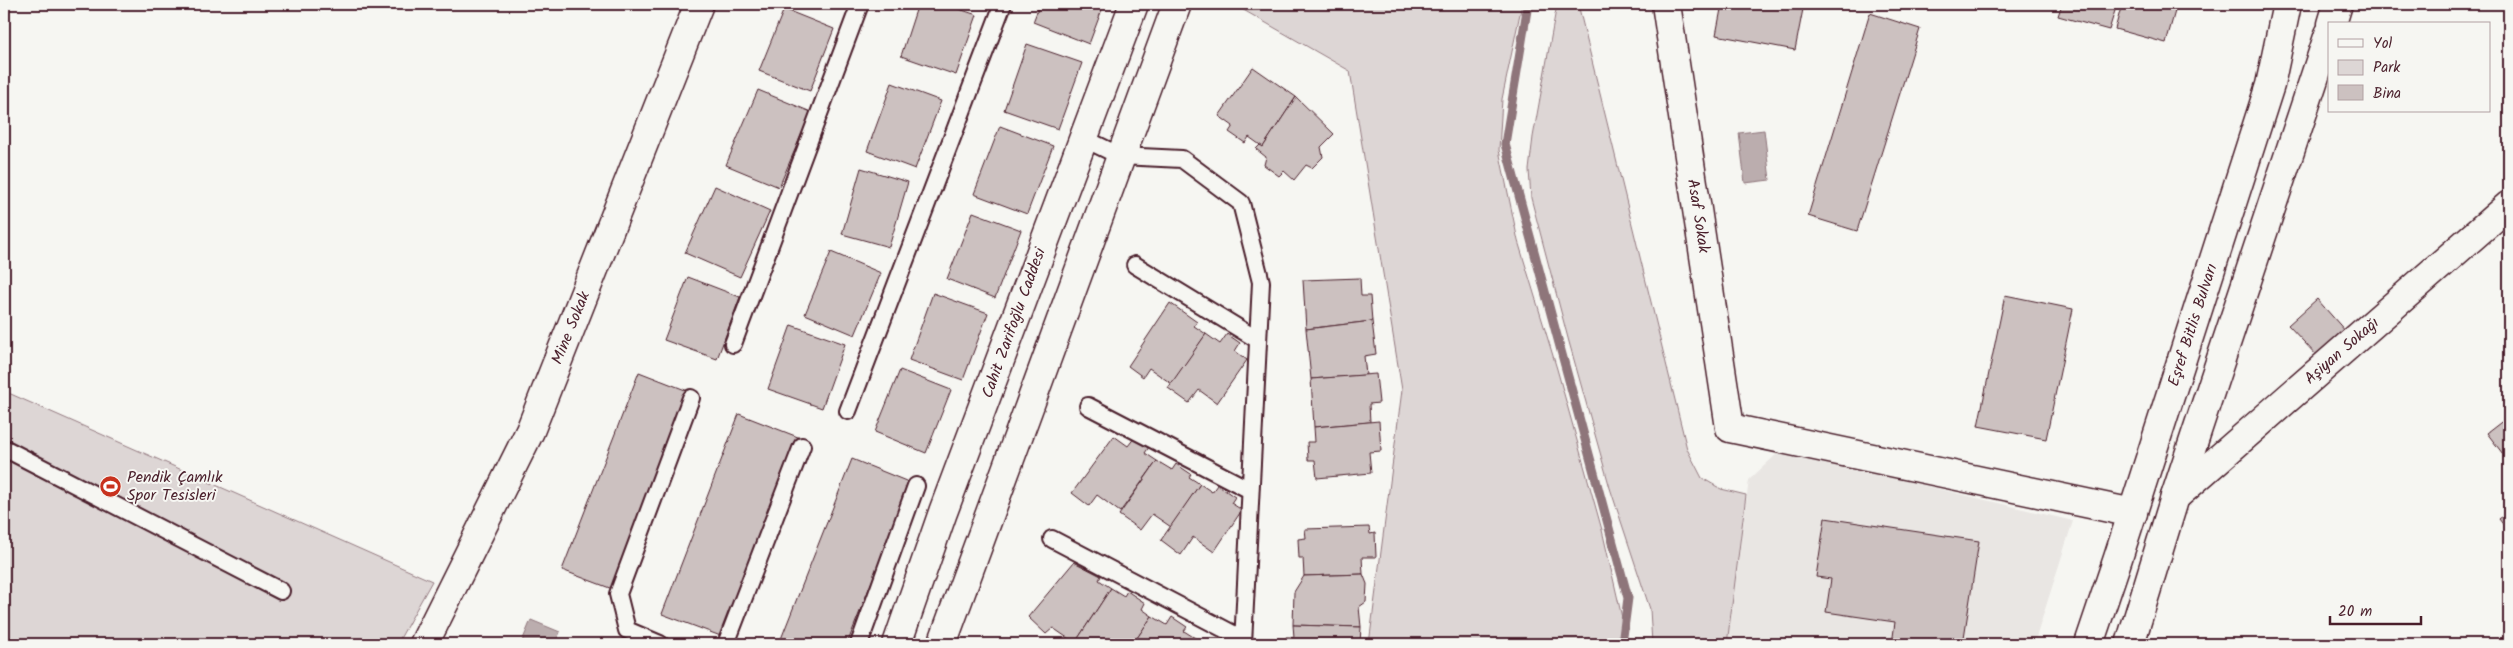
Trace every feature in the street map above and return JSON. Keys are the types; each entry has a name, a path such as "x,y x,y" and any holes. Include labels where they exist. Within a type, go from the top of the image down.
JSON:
{"main road":[{"name":"Mine Sokak","path":"424,644 530,431 699,4"},
{"name":"Cahit Zarifoğlu Caddesi","path":"897,644 943,512 1134,4"},
{"path":"942,644 1177,4"},
{"name":"Asaf Sokak","path":"1666,4 1730,428 2133,513"},
{"name":"Eşref Bitlis Bulvarı","path":"2088,644 2133,513 2270,85 2287,4"},
{"path":"2333,22 2338,4"},
{"path":"2130,644 2175,497 2328,37"},
{"name":"Aşiyan Sokağı","path":"2175,497 2509,205"}],"lane":[{"path":"733,344 860,4"},
{"path":"848,411 1003,4"},
{"path":"1052,540 1243,642 1261,282 1241,203 1182,159 1120,156 1083,138"},
{"path":"1135,265 1258,340"},
{"path":"660,644 627,630 618,594 691,398"},
{"path":"1088,406 1250,490"},
{"path":"726,644 802,446"},
{"path":"4,448 281,591"},
{"path":"859,644 916,486"}],"shaded area":[{"path":"1764,130 1770,180 1745,183 1739,133"},
{"path":"1780,451 2073,521 2034,644 1727,644 1749,480"},
{"path":"531,620 560,632 555,644 521,644"}],"green space":[{"path":"1233,4 1522,4 1502,99 1499,150 1518,241 1557,369 1602,530 1628,644 1369,644 1402,390 1350,71"},
{"path":"1557,4 1578,4 1687,449 1702,478 1721,489 1746,495 1727,644 1652,644 1650,609 1610,488 1569,342 1531,198 1529,170 1533,137"},
{"name":"Pendik Çamlık Spor Tesisleri","path":"4,391 432,581 397,644 4,644"}],"building":[{"path":"831,4 844,4 842,8"},
{"path":"918,4 944,4 977,15 956,75 901,56"},
{"path":"1040,4 1104,4 1089,44 1033,22"},
{"path":"1722,4 1804,4 1795,50 1716,35"},
{"path":"2062,4 2117,4 2109,30 2058,16"},
{"path":"2122,4 2177,4 2166,43 2115,29"},
{"path":"784,9 834,29 810,91 759,71"},
{"path":"1870,13 1920,29 1857,231 1808,216"},
{"path":"1027,44 1082,63 1058,129 1004,110"},
{"path":"1253,67 1296,97 1263,147 1249,137 1245,143 1229,132 1233,126 1219,116"},
{"path":"892,83 941,101 915,169 867,151"},
{"path":"758,90 811,112 779,187 726,165"},
{"path":"1296,97 1334,134 1321,147 1323,157 1312,168 1306,165 1294,180 1284,171 1279,176 1264,165 1266,157 1256,149 1260,145 1263,147"},
{"path":"1000,126 1053,146 1027,214 974,194"},
{"path":"861,168 908,182 889,247 842,234"},
{"path":"715,186 770,211 740,277 685,253"},
{"path":"973,212 1021,230 995,298 947,279"},
{"path":"831,252 881,273 855,335 805,314"},
{"path":"688,277 740,297 717,359 664,340"},
{"path":"1360,278 1361,296 1370,296 1372,321 1306,329 1303,280"},
{"path":"933,293 988,313 963,380 909,360"},
{"path":"2005,295 2073,309 2046,439 1978,426"},
{"path":"2317,299 2347,333 2319,358 2288,325"},
{"path":"1170,303 1197,322 1194,326 1206,334 1172,384 1149,368 1143,377 1128,366"},
{"path":"1372,321 1376,354 1364,356 1366,375 1311,379 1306,329"},
{"path":"791,325 845,344 822,408 768,389"},
{"path":"1206,334 1220,344 1227,334 1240,343 1235,351 1247,360 1217,403 1199,390 1189,403 1168,388"},
{"path":"900,370 951,390 926,453 875,432"},
{"path":"639,372 693,393 615,590 562,570"},
{"path":"1376,374 1379,403 1369,404 1370,422 1314,427 1311,379"},
{"path":"739,414 803,439 726,638 662,614"},
{"path":"2509,416 2509,462 2487,433"},
{"path":"1379,421 1381,451 1369,452 1371,473 1317,478 1315,460 1308,460 1307,442 1315,442 1314,427"},
{"path":"1114,436 1128,446 1135,437 1149,447 1145,453 1157,461 1120,512 1097,495 1089,506 1072,493"},
{"path":"852,459 911,483 847,644 779,644"},
{"path":"1157,461 1172,470 1176,464 1191,474 1189,477 1200,484 1171,527 1152,514 1140,530 1119,515"},
{"path":"1200,484 1212,492 1217,485 1235,497 1231,503 1242,510 1214,552 1193,537 1181,555 1161,540"},
{"path":"2509,511 2509,532 2499,519"},
{"path":"1825,518 1979,541 1963,644 1892,644 1895,622 1826,612 1831,579 1816,577"},
{"path":"1369,527 1370,534 1375,533 1376,557 1362,557 1363,574 1304,576 1303,558 1299,558 1298,539 1306,538 1305,529"},
{"path":"1074,562 1101,576 1099,580 1111,588 1075,643 1053,628 1046,634 1028,617"},
{"path":"1363,574 1367,584 1366,602 1359,607 1361,627 1293,625 1294,592 1304,576"},
{"path":"1111,588 1124,596 1127,591 1145,603 1142,609 1152,616 1133,644 1076,644 1075,643"},
{"path":"1152,616 1167,625 1172,617 1187,627 1184,631 1195,638 1191,644 1133,644"},
{"path":"1293,625 1361,627 1360,644 1286,644 1286,637 1294,637"},
{"path":"1195,638 1204,644 1191,644"}],"waterway":[{"path":"1528,4 1505,144 1628,598 1622,644"}],"place":[{"name":"Pendik Çamlık Spor Tesisleri","path":"111,486"}]}
